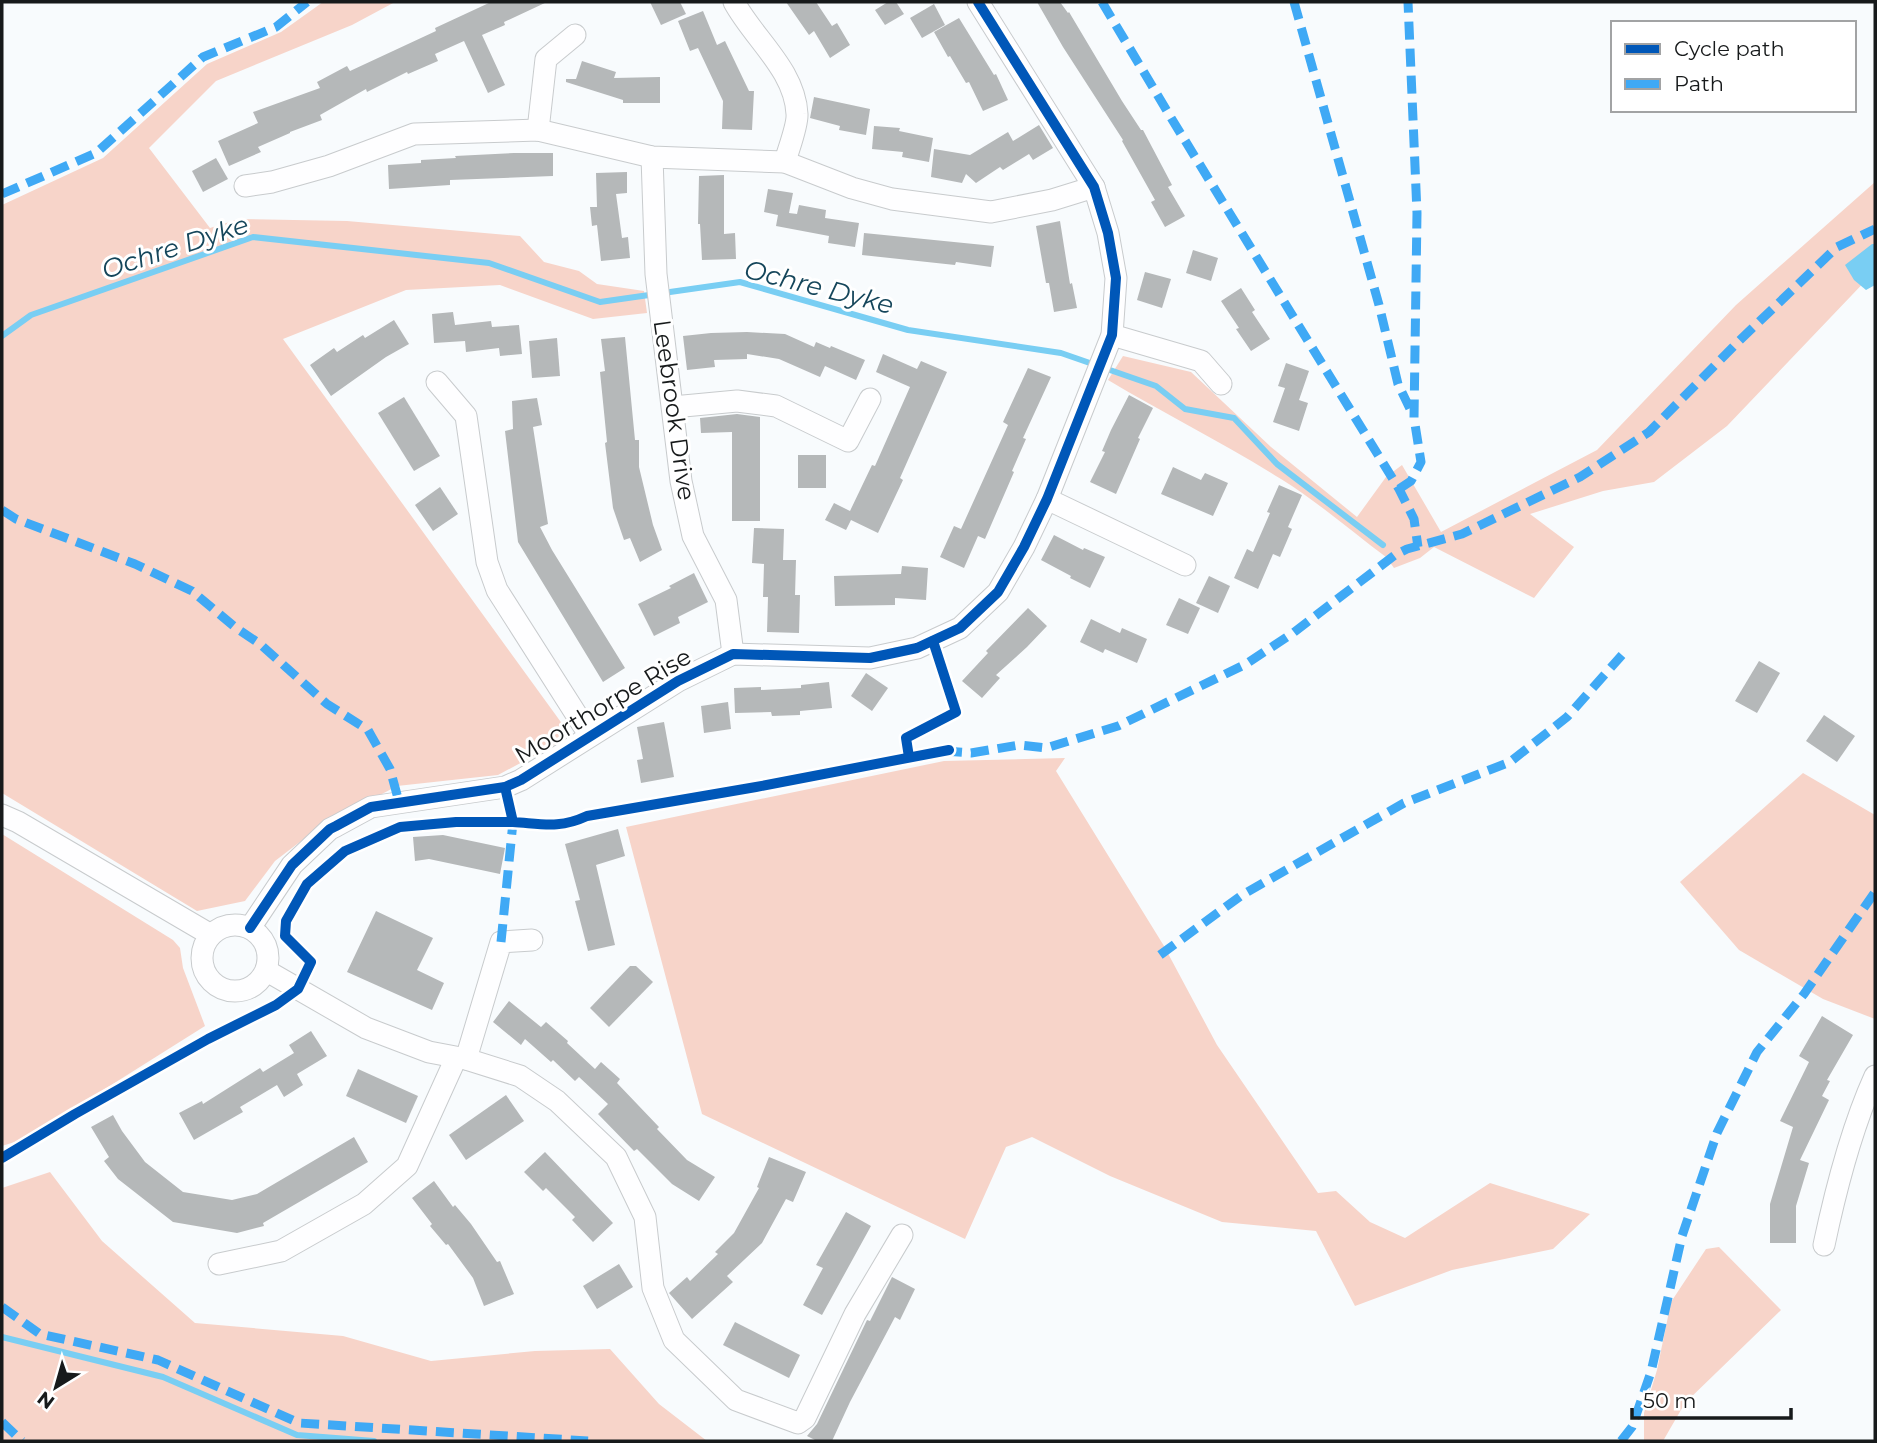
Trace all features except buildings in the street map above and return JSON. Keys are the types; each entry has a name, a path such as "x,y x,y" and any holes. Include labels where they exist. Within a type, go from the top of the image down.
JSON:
{"street":[{"path":"734,2 789,79 797,116 785,162"},
{"name":"Moorthorpe Rise","path":"250,928 292,865 330,829 371,807 505,787 522,780 678,681 733,654 870,658 917,648 960,628 998,592 1047,499 1110,340 1116,278 1108,233 1094,187 978,2"},
{"path":"538,130 546,59 575,35"},
{"path":"245,186 329,166 414,134 538,130 652,157 785,162 852,188 892,199 991,212 1052,200 1094,187"},
{"name":"Leebrook Drive","path":"652,157 656,274 681,481 693,536 726,600 733,654"},
{"path":"1110,340 1201,361 1222,384"},
{"path":"437,382 466,415 487,562 497,590 590,736"},
{"path":"673,407 737,401 776,405 848,442 870,399"},
{"path":"1047,499 1185,565"},
{"path":"2,815 211,935"},
{"path":"232,924 250,928 260,934 266,944 269,960 267,971 260,981 249,989 238,992 215,985 207,977 202,958 204,946 211,935 232,924"},
{"path":"219,1264 281,1251 364,1204 407,1166 461,1058 501,942 532,940"},
{"path":"267,971 366,1028 429,1052 461,1058 520,1076 557,1101 616,1157 645,1217 653,1288 674,1340 736,1400 798,1423 805,1418 855,1314 902,1235"},
{"path":"1824,1245 1835,1193 1865,1097 1875,1076"}],"shaded area":[{"path":"323,2 395,2 352,25 216,81 149,148 210,228 239,219 347,221 520,236 544,262 579,271 597,284 644,291 647,313 593,319 500,285 406,290 283,339 571,736 498,775 397,786 318,828 275,861 245,901 197,911 2,793 2,205 103,158 207,64 281,32"},
{"path":"1875,182 1875,274 1872,274 1727,426 1654,482 1603,491 1530,514 1574,547 1534,598 1434,547 1420,558 1394,568 1386,557 1295,488 1108,380 1123,356 1191,372 1271,447 1357,517 1386,477 1402,465 1441,532 1597,450 1736,305"},
{"path":"1065,758 1056,771 1164,946 1217,1045 1318,1193 1336,1191 1370,1222 1405,1238 1490,1183 1590,1214 1553,1249 1452,1270 1355,1306 1316,1231 1222,1222 1110,1176 1032,1137 1006,1147 965,1239 702,1114 626,827 944,761"},
{"path":"1803,773 1875,815 1875,1019 1823,999 1739,950 1680,882"},
{"path":"2,834 173,940 180,948 183,968 205,1026 27,1138 2,1146"},
{"path":"50,1172 102,1241 195,1323 343,1336 431,1361 535,1351 610,1349 659,1404 707,1441 2,1441 2,1188"},
{"path":"1719,1247 1781,1310 1685,1403 1663,1441 1644,1441 1644,1413 1657,1370 1671,1302 1706,1249"}],"water":[{"path":"1875,244 1875,285 1866,290 1854,280 1845,265"}],"waterway":[{"name":"Ochre Dyke","path":"2,336 31,315 253,237 489,263 600,302 740,282 908,330 1061,353 1156,386 1185,409 1234,418 1277,464 1383,545"},
{"path":"2,1337 163,1377 297,1435 374,1441"}],"marked path":[{"path":"2,194 96,153 203,57 276,27 307,2"},
{"path":"1102,2 1399,489 1414,519 1418,547"},
{"path":"1294,2 1379,305 1398,384 1413,415"},
{"path":"1399,489 1411,481 1421,462 1414,418 1417,213 1408,2"},
{"path":"944,751 971,753 1019,745 1046,748 1118,726 1246,664 1293,633 1395,555 1407,549 1462,534 1580,477 1649,432 1837,247 1875,229"},
{"path":"2,510 16,519 135,564 192,591 236,628 260,644 327,704 368,730 390,769 399,802"},
{"path":"1160,955 1242,895 1404,803 1510,762 1567,717 1622,655"},
{"path":"501,942 513,822 508,822"},
{"path":"1621,1441 1632,1427 1651,1372 1682,1236 1717,1133 1757,1052 1804,994 1875,892"},
{"path":"2,1307 40,1334 158,1360 299,1423 588,1441"},
{"path":"2,1422 22,1441"}],"cycle path":[{"path":"250,928 292,865 330,829 371,807 505,787 521,780 678,681 733,654 870,658 917,648 960,628 998,592 1047,499 1112,335 1116,278 1108,233 1094,187 978,2"},
{"path":"909,757 906,738 956,712 933,641"},
{"path":"505,787 513,822 559,824 587,816 949,750"},
{"path":"2,1158 208,1039 276,1005 298,989 311,962 285,936 286,921 307,884 345,851 400,827 456,822 513,822"}]}
